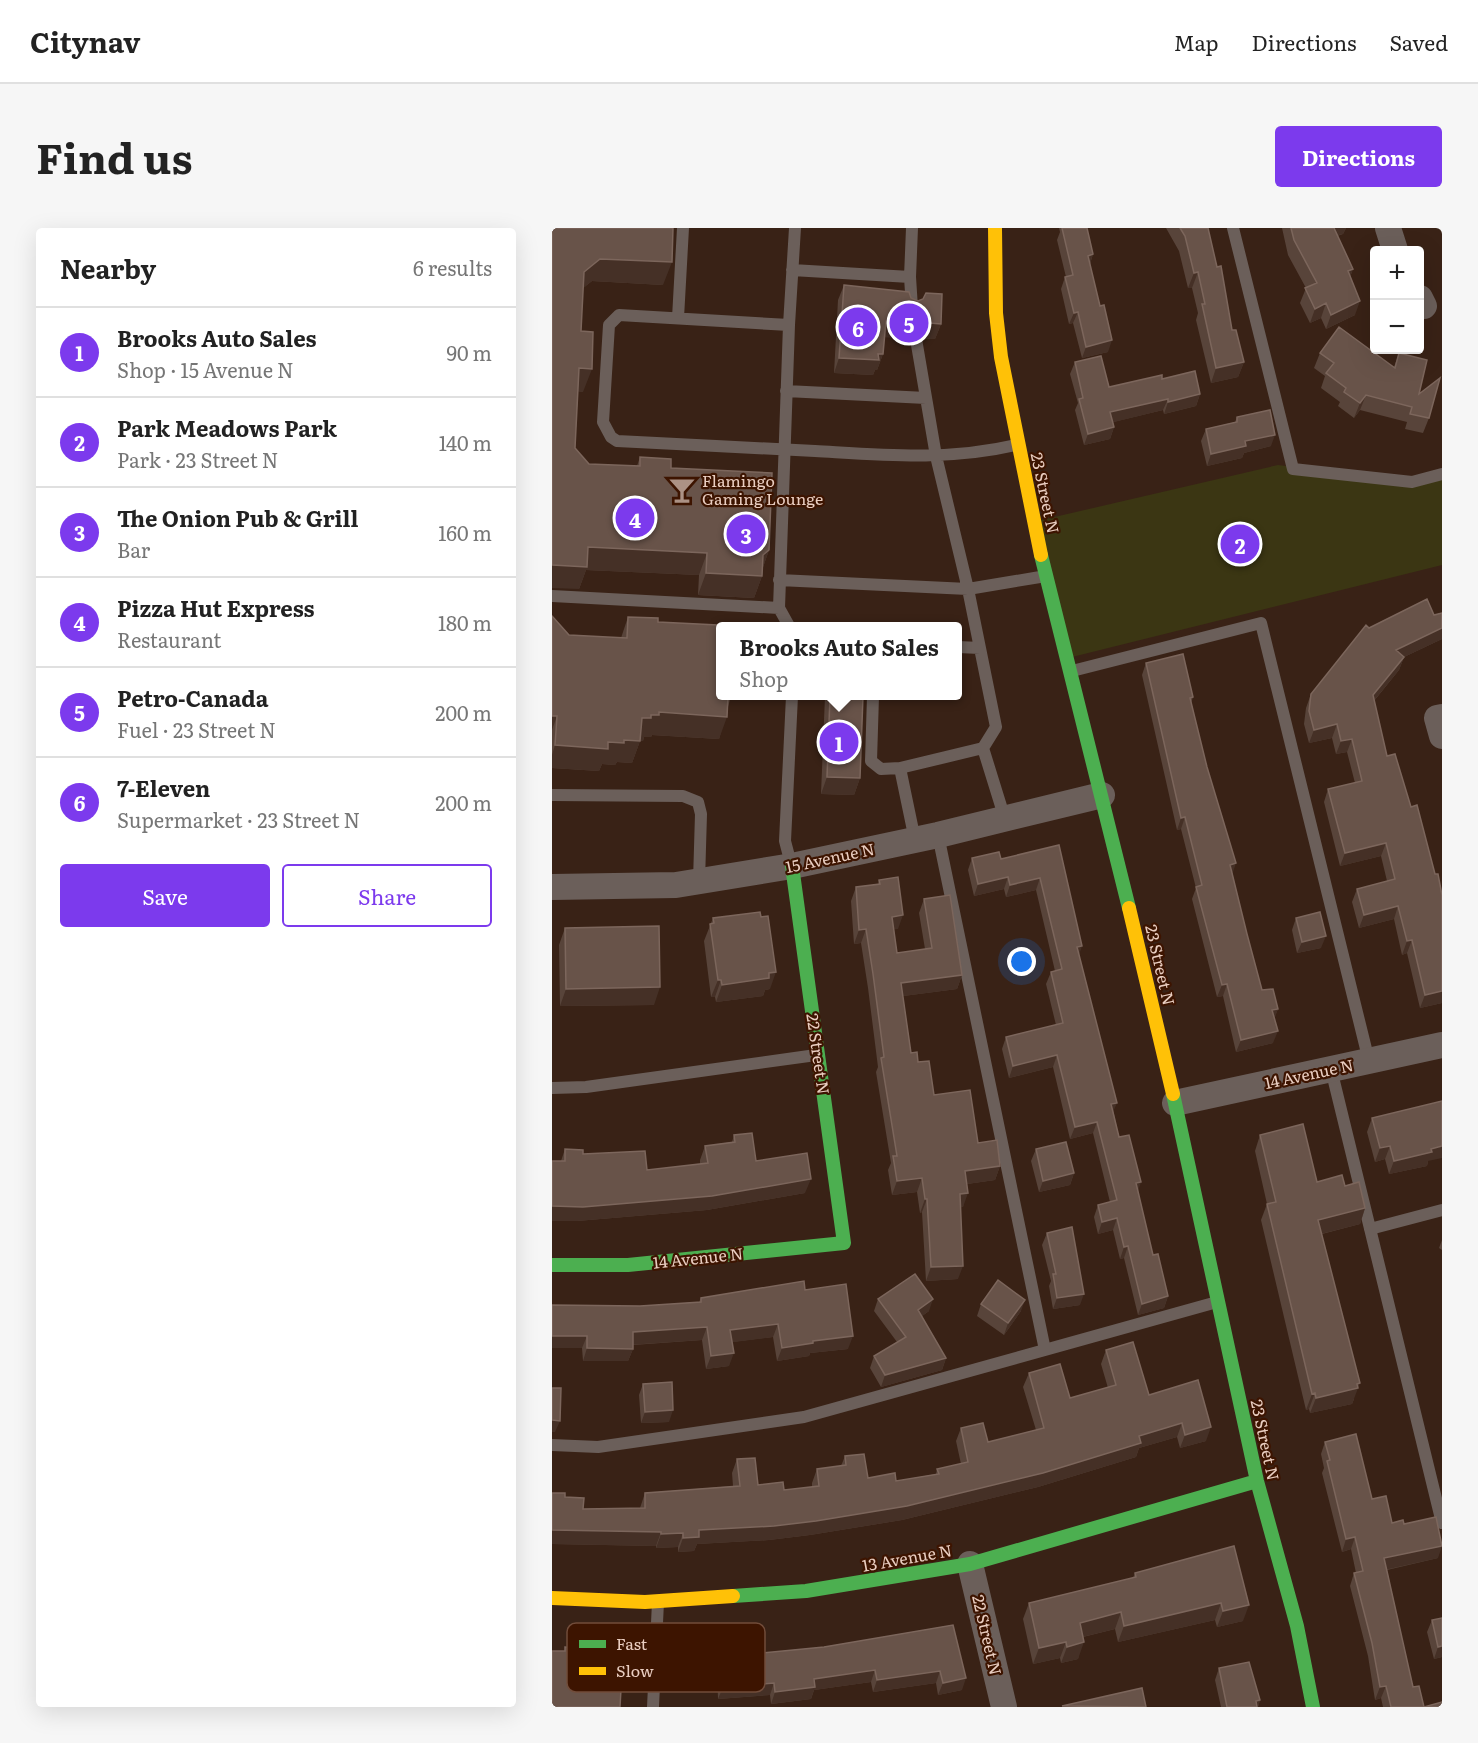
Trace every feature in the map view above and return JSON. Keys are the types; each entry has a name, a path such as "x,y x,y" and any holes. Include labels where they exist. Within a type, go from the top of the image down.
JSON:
{"street":[{"name":"23 Street N","path":"995,228 997,324 1018,445 1047,576 1176,1103 1257,1481 1297,1626 1313,1707"},
{"path":"1388,228 1394,246"},
{"name":"15 Avenue N","path":"552,887 676,885 792,866 927,837 1102,795"},
{"name":"22 Street N","path":"792,866 844,1243"},
{"name":"14 Avenue N","path":"1176,1103 1442,1045"},
{"name":"14 Avenue N","path":"552,1265 628,1265 844,1243"},
{"name":"13 Avenue N","path":"552,1598 658,1601 806,1591 970,1564 1257,1481"},
{"name":"22 Street N","path":"970,1564 1004,1707"}],"lane":[{"path":"678,318 683,228"},
{"path":"786,622 779,608 779,580 783,450 795,228"},
{"path":"912,228 910,277 912,308"},
{"path":"1233,228 1293,469 1412,482 1442,474"},
{"path":"792,270 910,277"},
{"path":"789,325 619,315 609,325 603,422 611,437 617,441 936,456 975,454 1018,445"},
{"path":"873,700 871,761 882,769 900,768 983,748 996,727 968,590 936,456 916,339"},
{"path":"786,391 926,398"},
{"path":"779,580 968,590 1047,576"},
{"path":"552,596 779,608"},
{"path":"1071,671 1261,623 1369,1061"},
{"path":"962,647 980,648"},
{"path":"792,700 785,841 792,866"},
{"path":"983,748 1005,819"},
{"path":"900,768 927,837 1045,1350"},
{"path":"552,795 683,796 698,802 702,813 699,881"},
{"path":"552,1088 586,1087 818,1054"},
{"path":"1331,1069 1442,1523"},
{"path":"1370,1229 1442,1210"},
{"path":"552,1445 598,1447 804,1418 1218,1301"},
{"path":"657,1623 658,1601"},
{"path":"654,1707 655,1692"}],"shaded area":[{"path":"1278,465 1412,482 1442,474 1442,565 1068,658 1033,522"}],"building":[{"path":"552,228 673,228 672,262 600,259 584,272 581,331 593,332 592,369 579,368 575,448 589,464 640,466 640,457 671,459 671,468 772,473 769,550 763,555 762,576 706,573 707,553 588,547 587,567 552,565"},
{"path":"1062,228 1087,228 1093,254 1088,256 1100,306 1104,305 1112,340 1086,347 1078,312 1074,313 1065,277 1073,275"},
{"path":"1180,228 1208,228 1217,267 1221,266 1232,330 1236,330 1244,362 1216,368 1202,304 1205,304 1198,272 1194,273 1185,236"},
{"path":"1291,228 1334,228 1353,269 1348,271 1360,301 1331,315 1326,303 1315,309 1305,288 1317,283 1294,240"},
{"path":"844,285 909,292 911,298 918,301 923,299 926,293 942,294 941,324 930,323 928,318 921,315 914,323 886,321 883,354 878,354 879,360 839,358"},
{"path":"1339,327 1370,350 1370,354 1376,354 1395,368 1399,354 1427,360 1419,394 1440,378 1429,418 1410,414 1412,407 1366,395 1360,403 1344,392 1346,388 1326,373 1334,363 1320,353"},
{"path":"1101,356 1109,387 1162,375 1162,379 1195,371 1200,394 1110,412 1114,427 1088,434 1079,399 1083,398 1075,362"},
{"path":"1270,410 1275,435 1245,441 1246,446 1211,454 1206,429 1237,422 1237,417"},
{"path":"1427,599 1434,615 1442,613 1442,628 1396,650 1404,657 1373,695 1387,756 1395,754 1411,807 1417,805 1442,895 1442,991 1425,995 1412,940 1407,941 1398,906 1364,915 1357,889 1395,879 1386,843 1345,853 1328,789 1362,781 1352,739 1341,741 1337,724 1314,730 1309,711 1311,694 1366,625 1369,628"},
{"path":"552,616 569,635 627,638 628,617 658,618 658,622 716,625 716,700 728,700 727,717 659,712 659,715 651,715 651,718 642,718 640,741 608,742 608,749 555,745 557,716 552,716"},
{"path":"1183,654 1193,697 1190,698 1207,767 1236,863 1230,865 1247,934 1262,990 1273,989 1278,1009 1272,1010 1278,1031 1241,1040 1227,984 1222,985 1196,887 1202,885 1185,817 1181,818 1146,663"},
{"path":"830,700 863,700 860,778 827,777"},
{"path":"1059,845 1082,946 1077,947 1117,1103 1111,1104 1119,1137 1129,1135 1141,1182 1136,1183 1153,1255 1158,1254 1168,1296 1142,1304 1128,1246 1124,1247 1117,1218 1102,1222 1098,1205 1117,1200 1097,1122 1075,1127 1057,1055 1013,1066 1006,1037 1063,1023 1051,972 1062,969 1040,878 1010,885 1008,877 978,884 972,858 999,852 1001,859"},
{"path":"898,877 903,915 892,917 897,953 932,948 924,899 950,895 962,975 901,983 911,1053 917,1052 918,1062 929,1061 934,1095 970,1090 978,1143 997,1140 1000,1166 965,1171 968,1193 960,1194 963,1266 931,1267 927,1199 925,1199 922,1178 897,1181 893,1156 897,1156 881,1058 884,1057 873,974 866,929 859,930 856,887 880,884 879,880"},
{"path":"760,912 761,917 768,916 776,972 769,973 769,978 722,985 721,980 718,980 710,924 714,923 713,918"},
{"path":"1320,912 1326,936 1302,942 1296,918"},
{"path":"659,926 660,987 566,989 565,928"},
{"path":"1442,1101 1442,1146 1431,1149 1432,1152 1394,1161 1390,1146 1380,1148 1372,1118"},
{"path":"1303,1124 1317,1182 1342,1175 1345,1186 1359,1182 1365,1208 1318,1220 1360,1383 1357,1384 1358,1388 1316,1398 1315,1393 1312,1394 1267,1204 1276,1202 1260,1135"},
{"path":"752,1133 756,1161 807,1153 811,1179 712,1196 583,1207 552,1206 552,1161 565,1161 565,1149 583,1150 583,1154 645,1151 647,1170 708,1163 705,1146 735,1142 734,1135"},
{"path":"1066,1142 1074,1173 1043,1181 1036,1149"},
{"path":"1072,1227 1084,1294 1057,1298 1053,1274 1056,1274 1047,1233"},
{"path":"915,1274 933,1299 918,1310 946,1358 885,1375 874,1356 906,1337 878,1299"},
{"path":"998,1280 1025,1300 1008,1323 981,1304"},
{"path":"804,1281 805,1290 846,1284 853,1336 782,1348 778,1324 730,1330 734,1353 711,1356 707,1327 633,1332 633,1349 587,1348 587,1336 552,1336 552,1305 640,1306 701,1302 701,1298"},
{"path":"1133,1342 1149,1395 1198,1380 1211,1427 1185,1435 1182,1423 1139,1436 1141,1443 1043,1473 907,1506 816,1521 699,1530 699,1537 683,1538 683,1533 552,1530 552,1493 565,1493 565,1497 584,1498 583,1509 645,1508 645,1493 740,1486 737,1459 755,1458 758,1485 783,1482 784,1490 819,1486 817,1469 846,1465 845,1456 864,1454 868,1478 895,1473 896,1481 939,1474 937,1469 968,1462 961,1428 983,1423 988,1442 1044,1428 1029,1373 1060,1364 1070,1398 1116,1385 1106,1350"},
{"path":"672,1382 673,1410 645,1412 643,1384"},
{"path":"552,1388 561,1388 560,1421 552,1420"},
{"path":"1356,1434 1372,1499 1386,1496 1392,1523 1403,1520 1404,1524 1436,1517 1442,1546 1384,1558 1413,1687 1419,1686 1424,1707 1391,1707 1386,1686 1380,1687 1372,1643 1354,1573 1363,1571 1355,1537 1346,1539 1327,1461 1330,1460 1325,1442"},
{"path":"1234,1546 1249,1605 1223,1611 1221,1603 1124,1626 1121,1612 1080,1623 1084,1642 1067,1647 1066,1642 1039,1648 1029,1603 1136,1577 1135,1573"},
{"path":"1442,1618 1442,1646 1438,1647 1432,1620"},
{"path":"953,1625 966,1678 943,1683 940,1671 877,1680 875,1670 814,1679 815,1687 775,1692 774,1683 765,1684 765,1653 824,1647"},
{"path":"565,1647 567,1647 567,1692 621,1692 620,1707 552,1707 552,1651 565,1651"},
{"path":"1249,1662 1260,1700 1256,1701 1257,1707 1227,1707 1219,1668"},
{"path":"1142,1688 1146,1707 1062,1706"},
{"path":"1442,1702 1442,1707 1424,1707"}],"traffic: fast":[{"path":"1041,555 1129,908"},
{"path":"552,1265 628,1265 844,1243 792,866"},
{"path":"1173,1094 1257,1481 1297,1626 1313,1707"},
{"path":"733,1596 806,1591 970,1564 1257,1481"}],"traffic: slow":[{"path":"995,228 996,313 1001,357 1041,555"},
{"path":"1129,908 1173,1094"},
{"path":"552,1598 645,1602 733,1596"}],"place":[{"name":"Petro-Canada","path":"909,323"},
{"name":"7-Eleven","path":"858,327"},
{"name":"Flamingo Gaming Lounge","path":"682,490"},
{"name":"Pizza Hut Express","path":"635,518"},
{"name":"The Onion Pub & Grill","path":"746,534"},
{"name":"Park Meadows Park","path":"1240,544"},
{"name":"Brooks Auto Sales","path":"839,742"}]}
